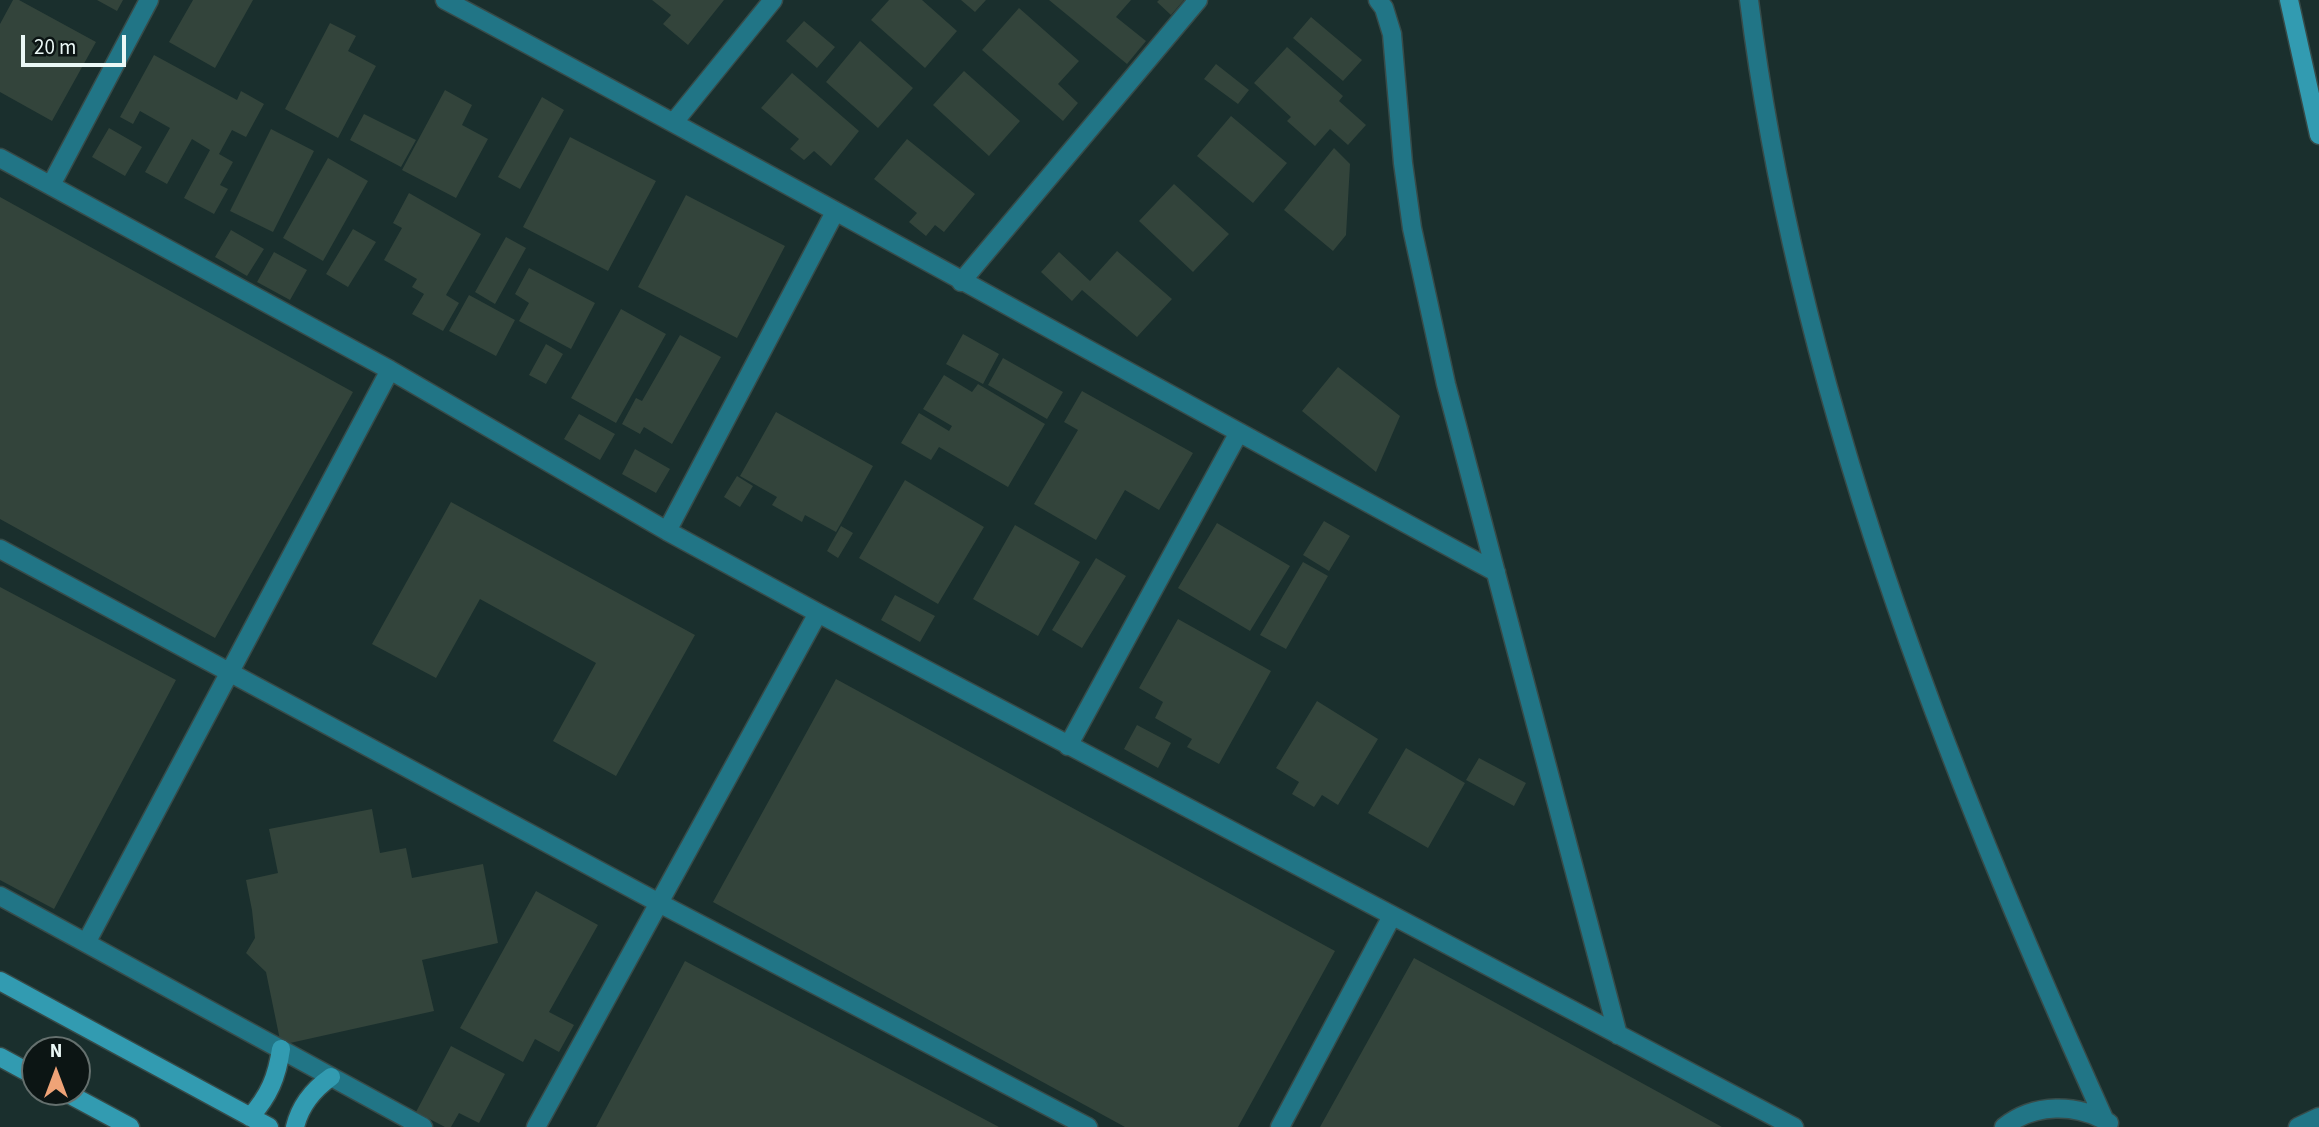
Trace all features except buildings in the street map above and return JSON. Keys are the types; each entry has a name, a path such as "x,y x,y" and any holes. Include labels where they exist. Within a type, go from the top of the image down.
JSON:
{"main road":[{"path":"2289,0 2319,135"},
{"path":"0,981 269,1127"},
{"path":"250,1117 272,1087 281,1049"},
{"path":"0,1057 21,1068"},
{"path":"296,1127 305,1103 317,1087 331,1077"},
{"path":"91,1106 130,1127"}],"street":[{"path":"51,185 149,0"},
{"path":"445,0 674,122 1238,434 1496,572"},
{"path":"674,122 773,0"},
{"path":"961,282 1198,0"},
{"path":"1378,0 1384,8 1392,34 1403,163 1424,291 1446,384 1618,1035"},
{"path":"1749,0 1775,173 1798,278 1843,446 1888,583 1990,855 2046,989 2110,1124"},
{"path":"0,158 390,370 667,531 818,613 1794,1127"},
{"path":"667,531 835,212"},
{"path":"86,943 390,370"},
{"path":"1068,746 1238,434"},
{"path":"0,549 659,904 1088,1127"},
{"path":"536,1127 818,613"},
{"path":"0,896 423,1127"},
{"path":"1280,1127 1392,916"},
{"path":"2004,1127 2025,1115 2057,1108 2090,1113 2110,1124"},
{"path":"2298,1127 2319,1116"}]}
